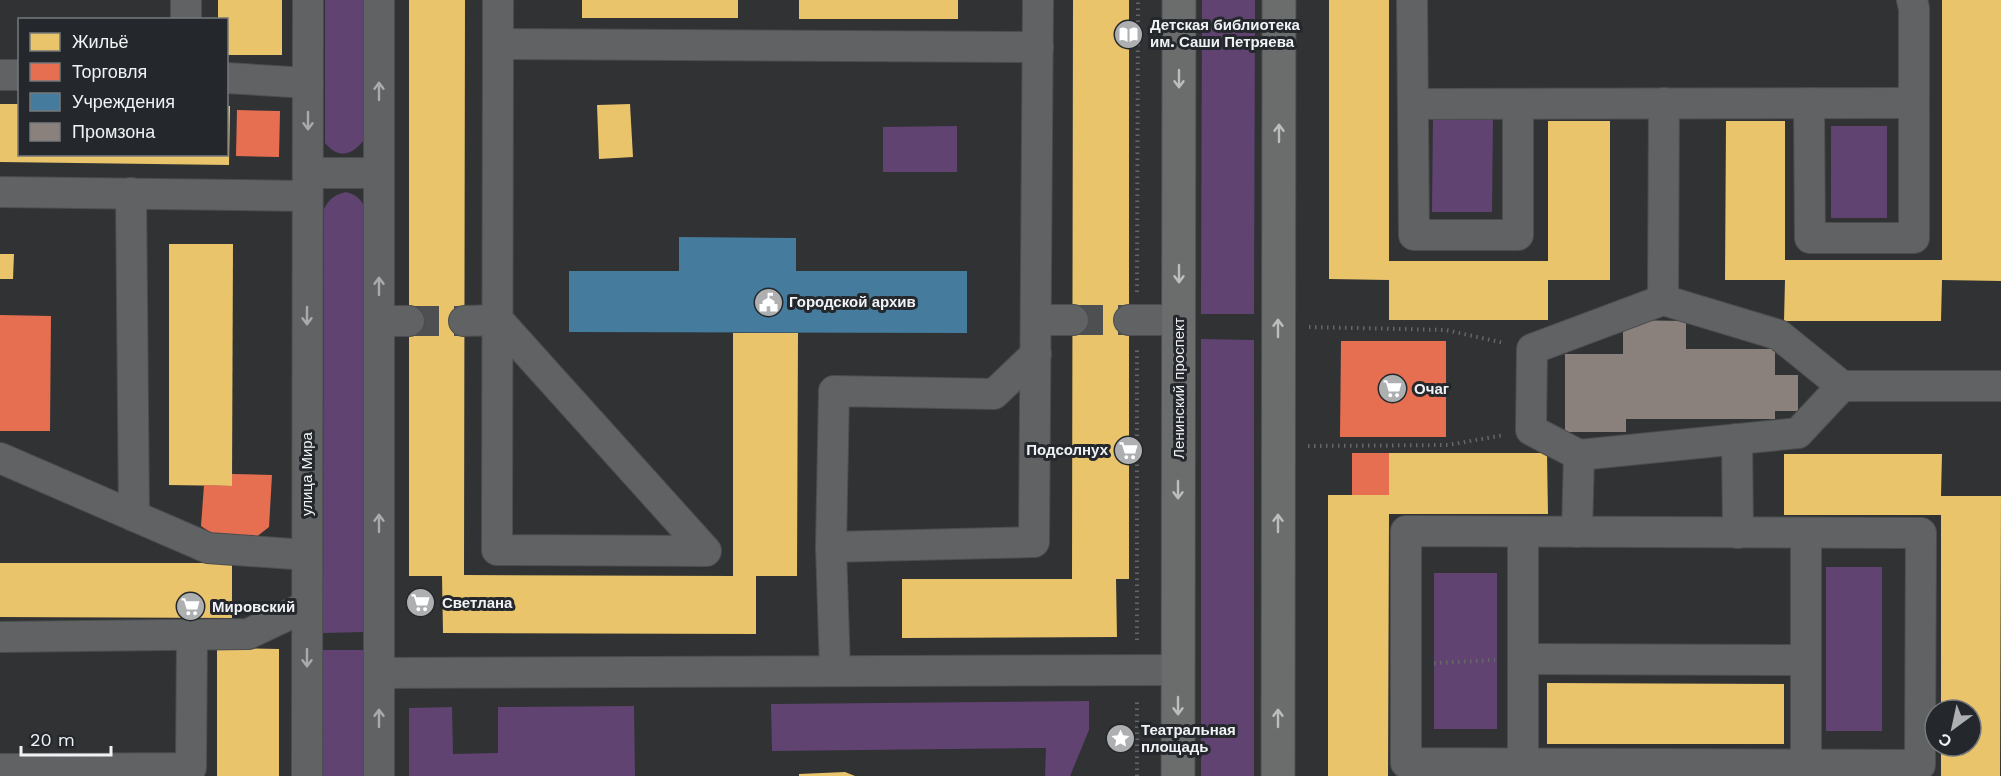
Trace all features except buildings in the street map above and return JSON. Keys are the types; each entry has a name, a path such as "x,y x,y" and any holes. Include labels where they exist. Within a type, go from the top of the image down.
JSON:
{"main road":[{"name":"Ленинский проспект","path":"1178,776 1179,0"},
{"path":"1278,776 1279,0"}],"street":[{"path":"186,0 186,18"},
{"name":"улица Мира","path":"307,776 308,0"},
{"path":"379,776 380,0"},
{"path":"464,321 498,320 706,551 497,550 498,320 498,0"},
{"path":"831,547 1035,542 1038,0"},
{"path":"1412,0 1414,235 1518,235 1518,104"},
{"path":"1809,103 1810,238 1914,238 1914,8 1912,0"},
{"path":"498,44 1038,47"},
{"path":"0,75 18,75"},
{"path":"228,78 308,83"},
{"path":"1663,300 1664,103"},
{"path":"1413,104 1914,103"},
{"path":"0,192 131,194 308,184 379,173"},
{"path":"131,194 134,516"},
{"path":"1842,386 1798,432 1579,455 1531,430 1532,348 1663,300 1779,334 1842,386 2001,386"},
{"path":"1036,320 1073,320"},
{"path":"1133,320 1179,320"},
{"path":"379,321 409,321"},
{"path":"836,671 831,547 834,392 994,394 1036,354"},
{"path":"1737,439 1738,532"},
{"path":"1577,532 1579,455"},
{"path":"0,458 208,548 307,555"},
{"path":"1406,531 1577,532 1921,533 1920,765 1806,764 1762,770 1592,770 1523,763 1406,762 1406,531"},
{"path":"1523,532 1523,763"},
{"path":"1806,533 1806,764"},
{"path":"0,636 248,634 307,606"},
{"path":"0,769 191,768 192,634"},
{"path":"1523,659 1806,660"},
{"path":"379,673 1178,670"}],"path":[{"path":"1137,776 1133,320 1138,0"},
{"path":"1307,327 1446,330 1532,348"},
{"path":"1278,447 1448,446 1531,430"},
{"path":"1406,664 1523,659"}],"shaded area":[{"path":"325,0 368,0 367,136 353,151 342,154 325,143"},
{"path":"1202,0 1255,0 1254,314 1201,314"},
{"path":"1433,114 1493,114 1492,212 1432,212"},
{"path":"957,126 957,172 883,172 883,127"},
{"path":"1831,126 1887,126 1887,218 1831,218"},
{"path":"346,192 358,198 366,210 366,632 323,633 324,209 332,198"},
{"path":"1201,339 1254,340 1254,776 1201,776"},
{"path":"1826,567 1882,567 1882,731 1826,731"},
{"path":"1434,573 1497,573 1497,729 1434,729"},
{"path":"323,650 366,650 365,776 323,776"},
{"path":"1089,701 1089,730 1070,776 1045,776 1046,748 772,751 771,704"},
{"path":"634,706 635,776 409,776 409,708 452,707 453,754 498,753 498,707"}],"tunnel":[{"path":"1073,320 1129,320"},
{"path":"409,321 464,321"}],"place":[{"name":"Детская библиотека им. Саши Петряева","path":"1129,34"},
{"name":"Городской архив","path":"768,302"},
{"name":"Очаг","path":"1393,389"},
{"name":"Подсолнух","path":"1129,450"},
{"name":"Светлана","path":"421,603"},
{"name":"Мировский","path":"191,607"},
{"name":"Театральная площадь","path":"1120,739"}]}
